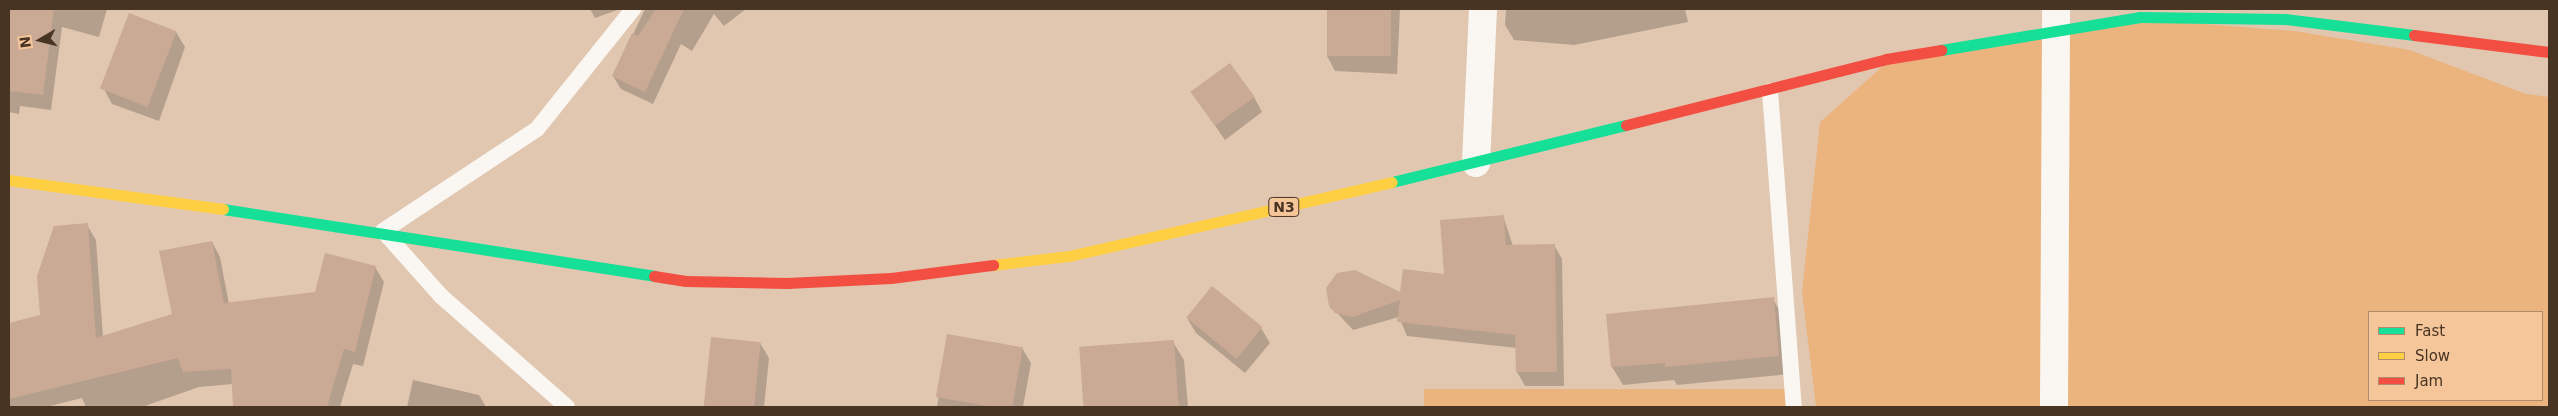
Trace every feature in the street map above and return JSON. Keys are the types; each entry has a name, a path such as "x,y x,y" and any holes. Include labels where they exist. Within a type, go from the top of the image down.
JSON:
{"highway":[{"name":"N3","path":"9,180 383,231 686,281 787,283 891,278 1069,256 1476,163 2056,18 2286,14 2549,52"}],"street":[{"path":"1476,163 1483,9"},
{"path":"2054,407 2056,18"}],"lane":[{"path":"567,407 441,296 383,231 537,129 633,9"},
{"path":"1770,91 1794,407"}],"shaded area":[{"path":"2153,20 2295,31 2410,50 2526,94 2549,97 2549,407 1816,407 1802,292 1820,122 1885,64"},
{"path":"1424,389 1800,389 1800,407 1424,407"}],"building":[{"path":"9,9 54,9 43,95 9,91"},
{"path":"656,9 684,9 645,92 612,76 632,33 638,36"},
{"path":"1327,9 1391,9 1391,56 1327,56"},
{"path":"129,13 177,31 148,107 100,89"},
{"path":"1230,63 1255,97 1215,126 1190,92"},
{"path":"1504,215 1506,245 1555,244 1557,372 1516,372 1515,335 1397,322 1400,300 1353,317 1335,313 1329,306 1326,288 1337,273 1355,270 1400,292 1403,269 1444,274 1440,220"},
{"path":"88,223 96,338 172,314 159,251 212,241 224,303 315,292 325,253 376,266 355,352 344,349 327,407 233,407 231,369 183,372 178,358 9,399 9,323 40,315 37,276 54,226"},
{"path":"1212,286 1263,327 1237,359 1186,318"},
{"path":"1774,297 1779,356 1665,367 1665,363 1611,367 1606,314"},
{"path":"947,334 1023,347 1012,407 992,407 936,397"},
{"path":"711,337 761,342 754,407 704,407"},
{"path":"1174,340 1179,407 1083,407 1079,347"}],"traffic: fast":[{"path":"1941,50 2140,17 2285,19 2414,35"},
{"path":"1392,182 1626,125"},
{"path":"223,209 654,276"}],"traffic: slow":[{"path":"9,180 223,209"},
{"path":"993,265 1069,256 1392,182"}],"traffic: jam":[{"path":"2414,35 2549,52"},
{"path":"1626,125 1886,59 1941,50"},
{"path":"654,276 686,281 787,283 891,278 993,265"}]}
